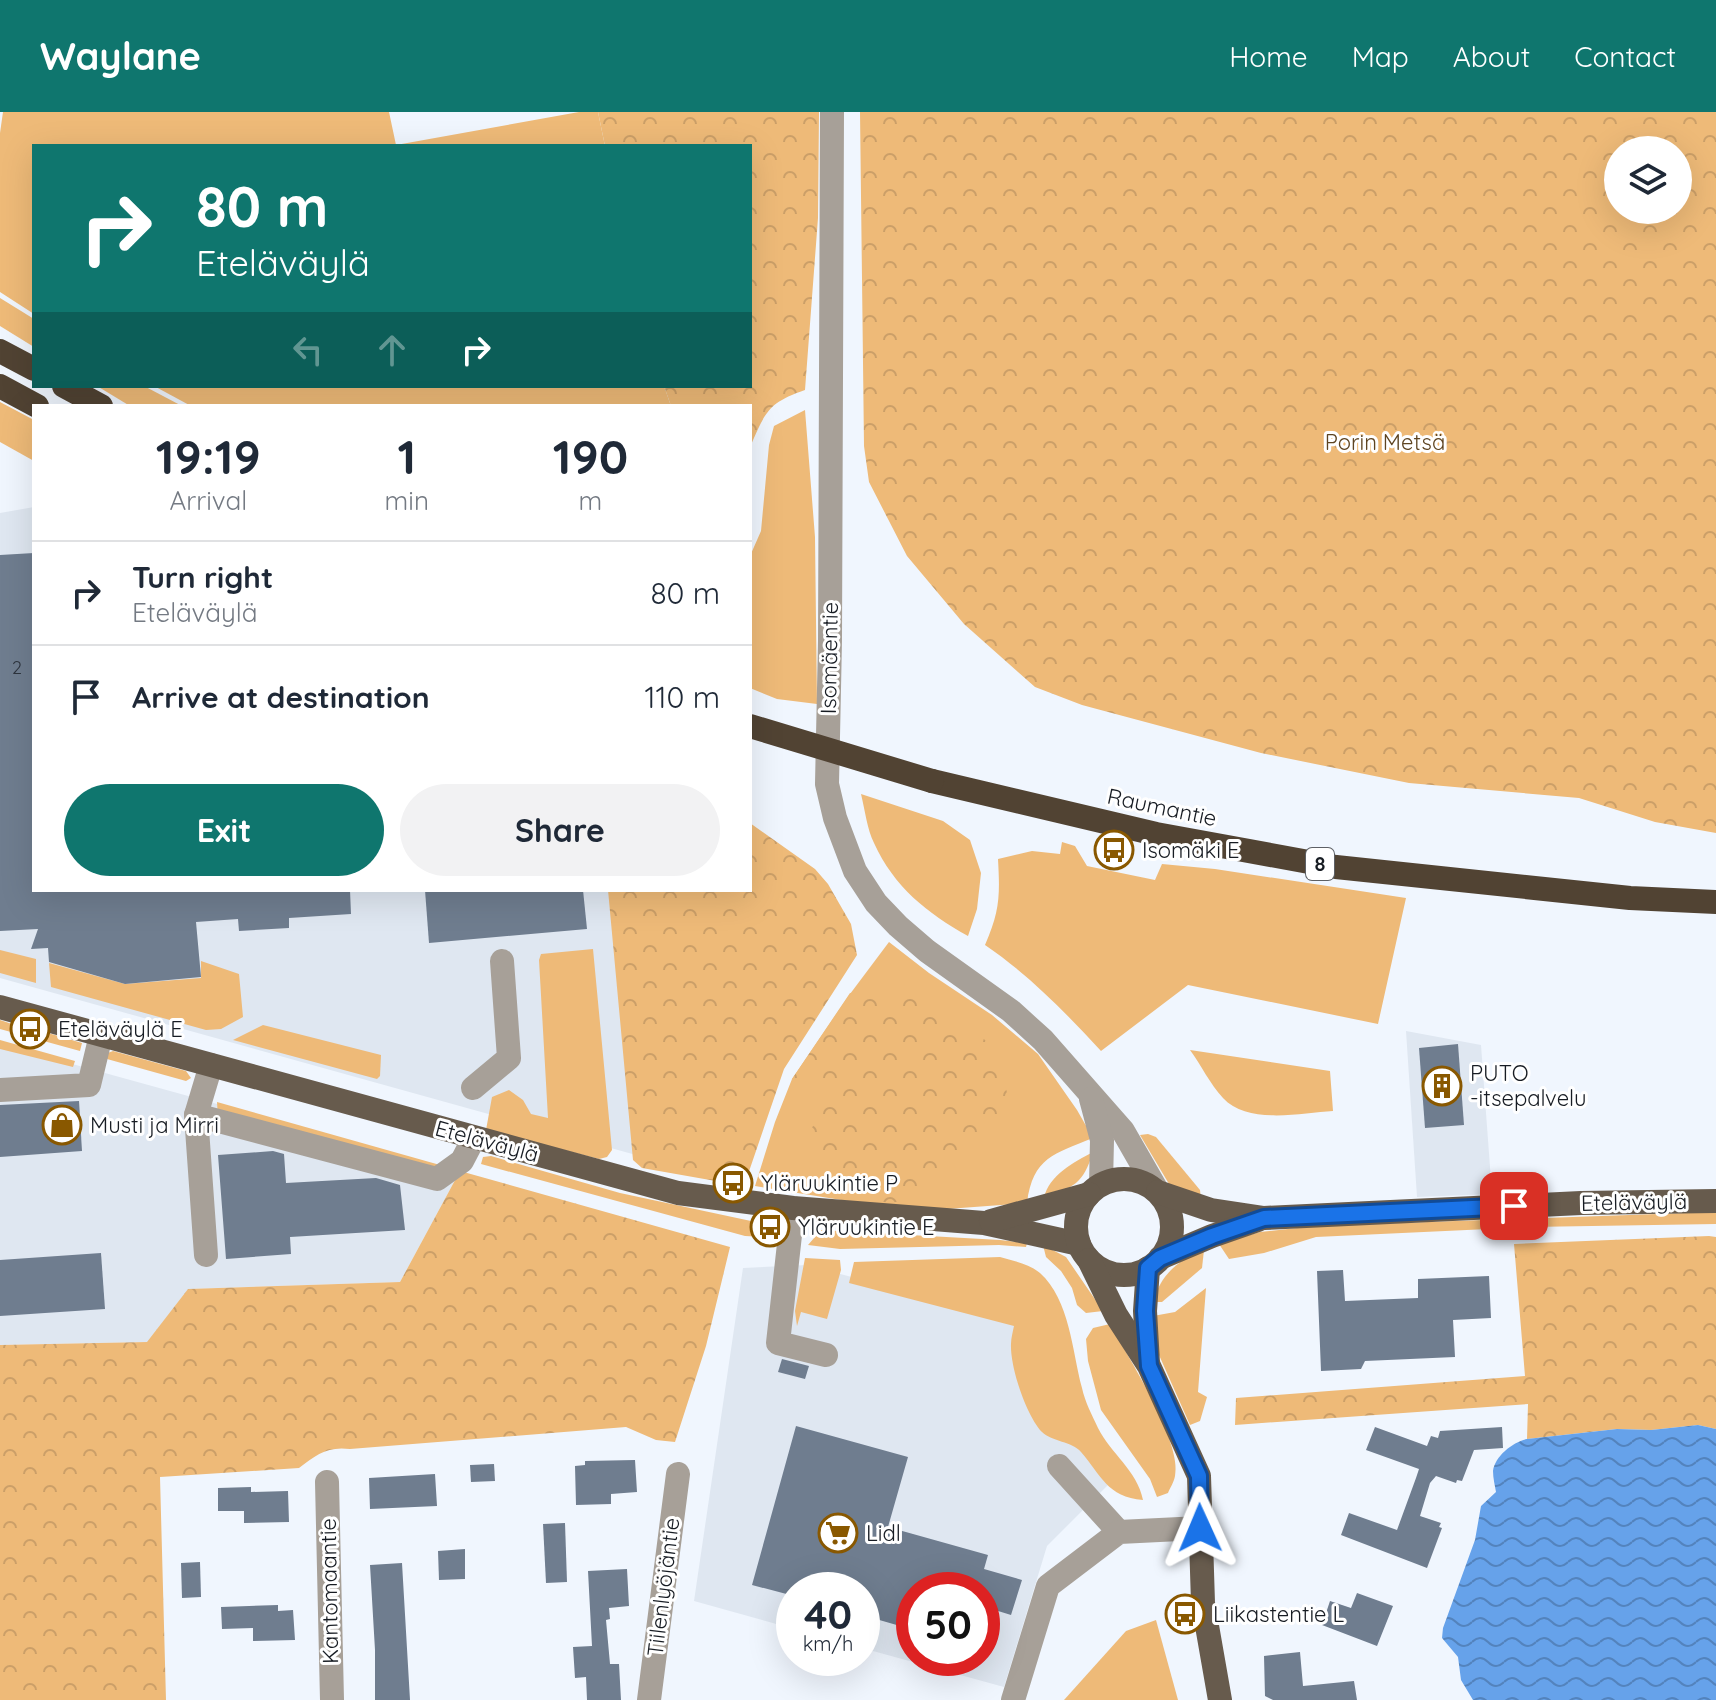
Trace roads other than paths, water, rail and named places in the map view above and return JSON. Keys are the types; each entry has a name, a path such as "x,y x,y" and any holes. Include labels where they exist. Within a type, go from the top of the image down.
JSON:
{"highway":[{"path":"0,351 32,368"},
{"path":"0,386 33,404"},
{"path":"68,388 97,404"},
{"name":"Raumantie","path":"752,727 932,781 1156,834 1336,867 1630,898 1716,902"}],"main road":[{"name":"Eteläväylä","path":"0,1007 678,1193 793,1208 984,1223 1084,1252"},
{"path":"1149,1366 1145,1311 1154,1263 1169,1243 1172,1228 1170,1207 1146,1182 1125,1179 1095,1189 1077,1213 1076,1230 1116,1315 1149,1366 1199,1476 1203,1603 1220,1700"},
{"name":"Eteläväylä","path":"984,1223 1095,1189"},
{"name":"Eteläväylä","path":"1158,1192 1211,1210 1264,1218 1581,1203 1716,1201"},
{"name":"Eteläväylä","path":"1154,1263 1212,1236 1264,1218"},
{"path":"1084,1252 1102,1270 1123,1275 1154,1263"}],"street":[{"name":"Isomäentie","path":"832,112 827,784 835,818 855,871 876,903 927,951 1011,1011 1043,1040 1123,1131 1158,1192"},
{"path":"473,1088 509,1058 502,961"},
{"path":"0,1090 89,1085 101,1035"},
{"path":"206,1255 196,1115 211,1065"},
{"name":"Isomäentie","path":"1091,1097 1102,1140 1095,1189"},
{"path":"196,1115 437,1179 462,1161 474,1138"},
{"path":"793,1208 778,1343 826,1355"},
{"path":"1059,1466 1119,1532"},
{"name":"Tiilenlyöjäntie","path":"649,1700 678,1474"},
{"name":"Kantomaantie","path":"327,1482 332,1700"},
{"path":"1013,1700 1048,1586 1119,1532 1200,1528"}],"water":[{"path":"1698,1425 1716,1429 1716,1700 1473,1700 1461,1680 1458,1657 1442,1638 1443,1628 1475,1540 1481,1506 1496,1492 1493,1471 1501,1455 1511,1446 1527,1439 1617,1429 1651,1430"}],"place":[{"name":"Isomäki E","path":"1114,850"},
{"name":"Eteläväylä E","path":"30,1029"},
{"name":"PUTO -itsepalvelu","path":"1442,1086"},
{"name":"Musti ja Mirri","path":"62,1125"},
{"name":"Yläruukintie P","path":"733,1183"},
{"name":"Yläruukintie E","path":"770,1227"},
{"name":"Lidl","path":"838,1533"},
{"name":"Liikastentie L","path":"1185,1614"}],"park label":[{"name":"Porin Metsä","path":"1385,442"}]}
